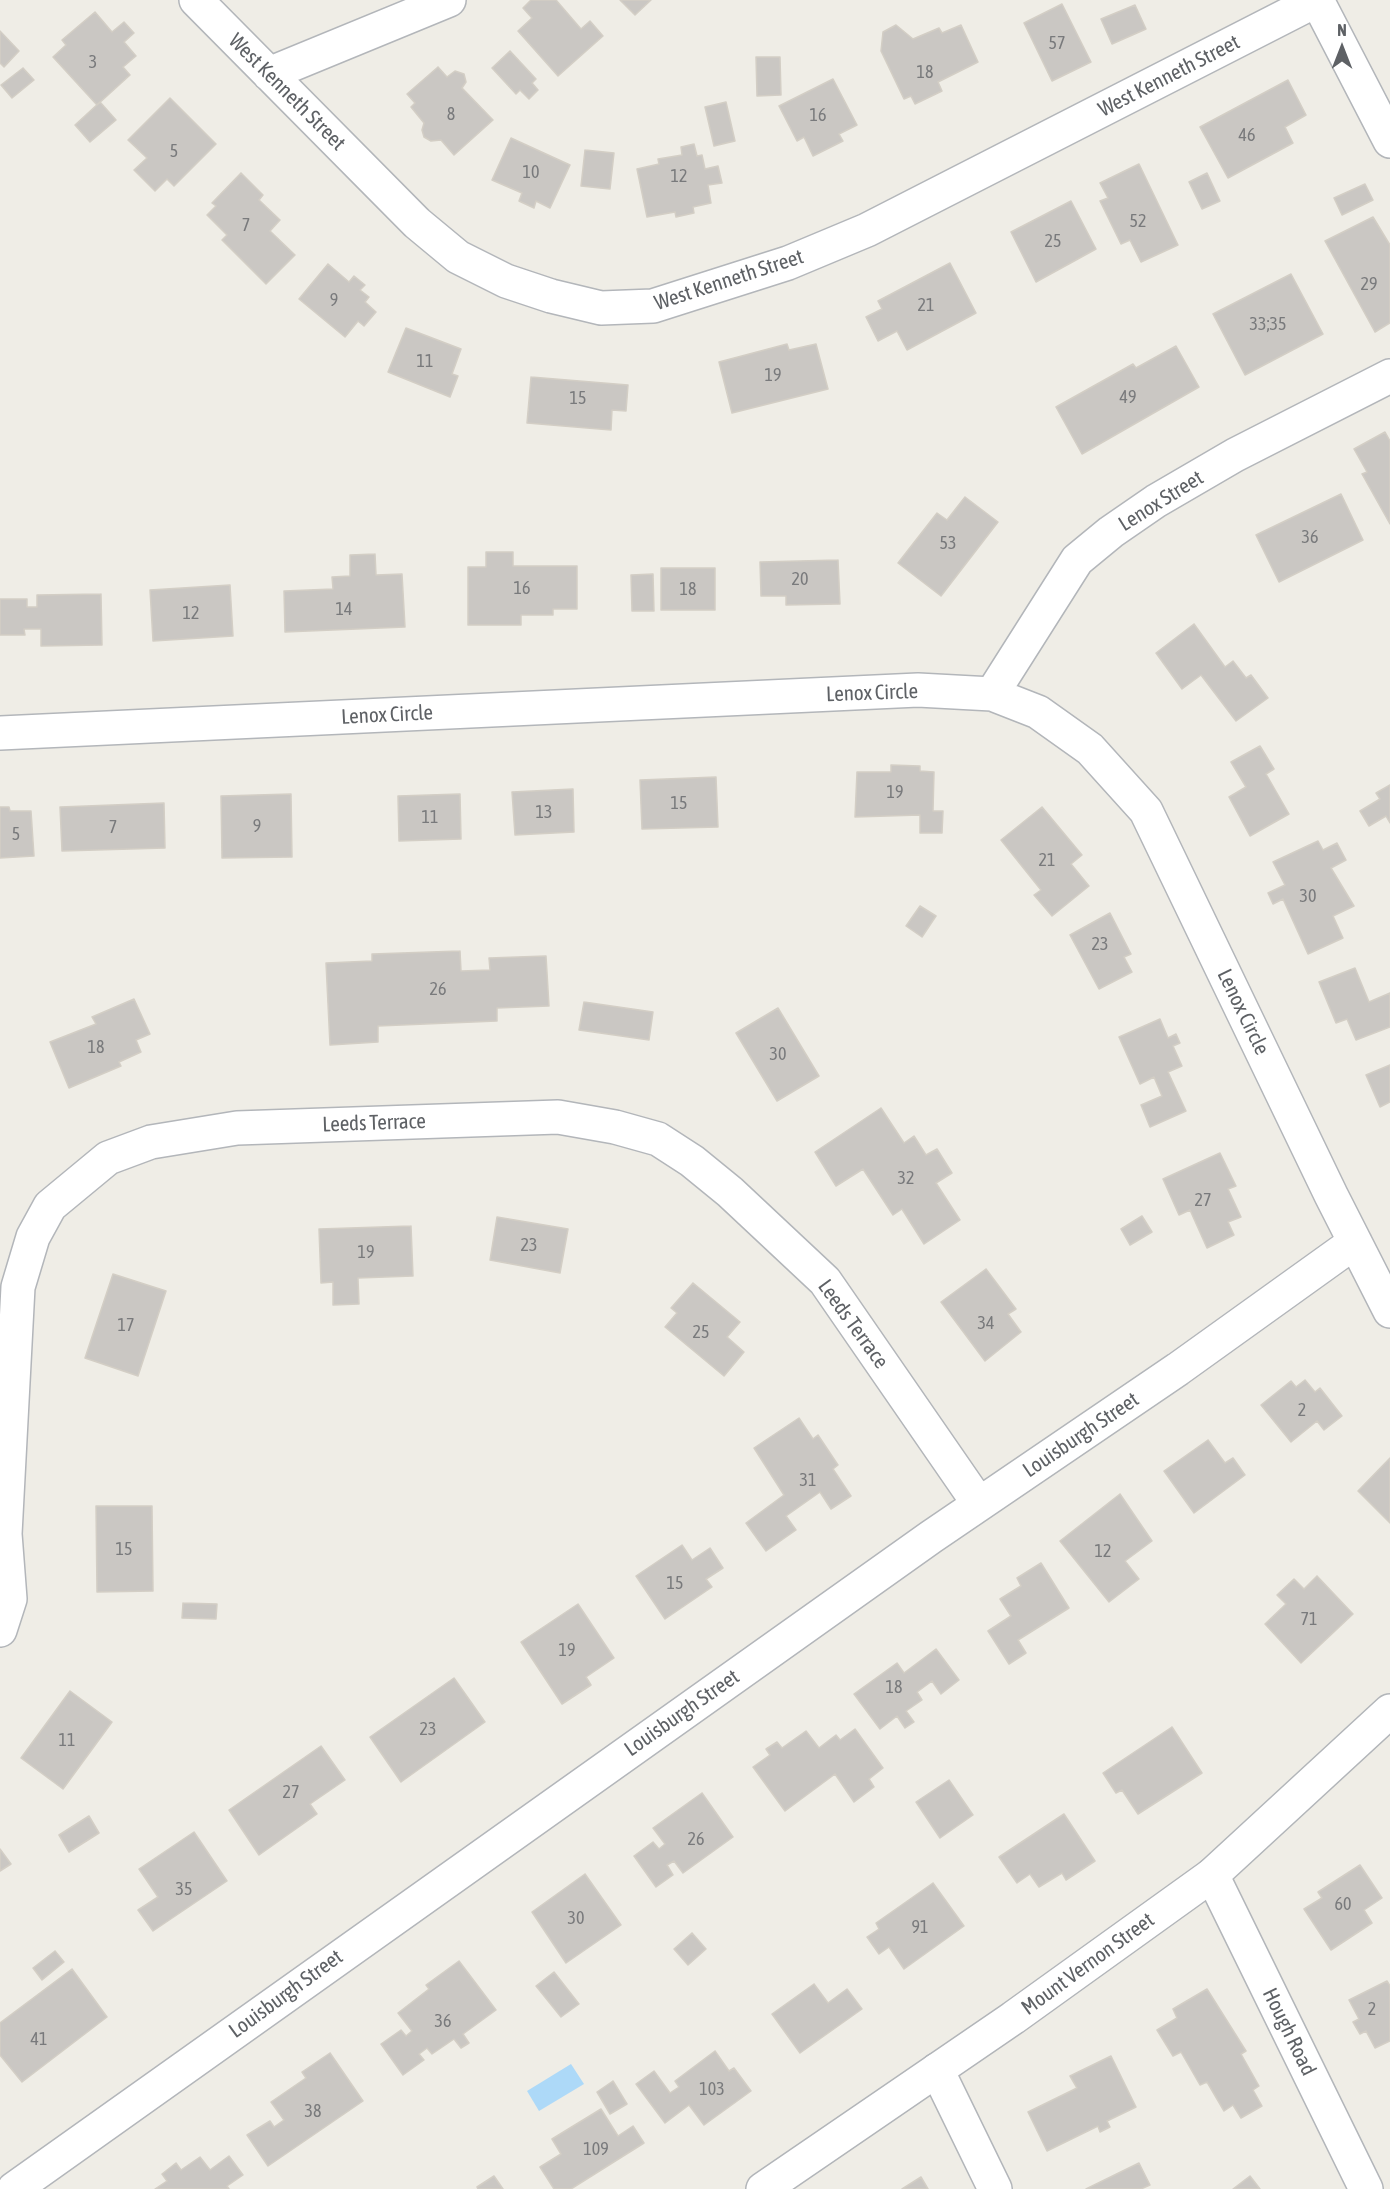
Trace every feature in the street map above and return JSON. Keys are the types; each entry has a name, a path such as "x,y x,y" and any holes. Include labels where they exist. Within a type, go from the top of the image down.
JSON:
{"street":[{"name":"West Kenneth Street","path":"196,0 417,223 458,257 506,281 601,308 653,306 788,263 867,230 1317,0"},
{"path":"269,74 449,0"},
{"path":"1317,0 1390,141"},
{"name":"Lenox Street","path":"992,693 1077,560 1111,532 1156,501 1235,455 1390,376"},
{"name":"Lenox Circle","path":"0,733 918,690 992,693 1038,712 1090,749 1146,811 1354,1242 1390,1311"},
{"name":"Leeds Terrace","path":"0,1630 10,1599 5,1534 18,1287 33,1237 50,1206 108,1158 151,1142 237,1128 558,1117 615,1127 658,1139 692,1161 730,1192 825,1281 979,1504"},
{"name":"Louisburgh Street","path":"14,2189 500,1842 979,1504 1178,1368 1354,1242"},
{"name":"Mount Vernon Street","path":"763,2189 937,2070 1212,1875 1390,1711"},
{"name":"Hough Road","path":"1212,1875 1366,2189"},
{"path":"937,2070 995,2189"}],"water":[{"path":"571,2064 584,2084 539,2111 527,2091"}],"building":[{"path":"531,0 556,0 581,29 590,21 603,36 558,76 518,31 532,18 523,8"},
{"path":"620,0 651,0 635,15"},
{"path":"1062,4 1091,62 1052,81 1024,23"},
{"path":"1135,5 1146,29 1112,44 1101,19"},
{"path":"95,12 112,32 124,22 134,33 124,42 136,56 123,67 130,75 97,105 53,57 66,45 62,40"},
{"path":"896,25 913,39 939,28 942,33 961,25 978,62 938,82 942,91 915,104 911,96 904,99 881,51 883,32"},
{"path":"0,31 19,51 4,67 0,63"},
{"path":"510,51 536,79 532,83 538,90 529,99 520,90 516,94 492,68"},
{"path":"756,57 780,57 781,95 757,96"},
{"path":"438,67 447,77 455,71 464,74 466,82 462,88 493,120 454,155 441,140 431,141 424,137 422,130 424,123 411,107 415,103 407,94"},
{"path":"23,68 34,80 12,98 1,85"},
{"path":"833,79 857,125 839,134 843,141 813,156 804,137 797,141 779,106"},
{"path":"1288,80 1306,115 1285,127 1293,143 1228,178 1200,127"},
{"path":"170,98 216,144 174,186 167,179 155,191 134,170 147,158 128,140"},
{"path":"100,102 116,120 90,142 75,125"},
{"path":"726,102 735,141 714,146 705,107"},
{"path":"511,138 570,165 550,208 536,201 534,208 519,201 522,193 492,180"},
{"path":"694,144 697,156 702,155 705,169 718,166 722,183 708,185 711,203 693,207 694,213 676,217 675,212 647,217 637,169 659,164 658,159 682,155 681,147"},
{"path":"585,150 614,153 610,189 581,186"},
{"path":"1139,164 1178,245 1141,262 1130,240 1121,244 1100,201 1108,198 1100,183"},
{"path":"241,173 263,195 259,200 280,220 270,231 295,255 266,284 222,240 227,235 207,215 216,206 212,203"},
{"path":"1207,173 1220,201 1202,209 1189,182"},
{"path":"1365,184 1373,200 1342,215 1334,198"},
{"path":"1071,201 1096,249 1036,282 1011,232"},
{"path":"1373,217 1390,245 1390,323 1375,332 1325,241"},
{"path":"950,263 976,313 907,350 897,331 878,341 866,317 882,309 878,301"},
{"path":"328,264 349,282 354,276 365,285 360,290 369,297 365,302 376,312 364,326 358,321 345,337 299,299"},
{"path":"1291,274 1323,334 1245,375 1213,314"},
{"path":"406,328 461,349 452,374 458,376 450,397 388,372"},
{"path":"787,344 789,350 816,344 828,389 732,413 719,362"},
{"path":"1176,346 1199,387 1082,454 1056,407 1133,364 1136,368"},
{"path":"531,377 628,385 626,411 612,410 611,430 527,423"},
{"path":"1385,432 1390,441 1390,524 1362,474 1367,472 1354,449"},
{"path":"1341,494 1363,540 1279,582 1256,535"},
{"path":"965,497 998,522 941,596 898,563 937,513 947,520"},
{"path":"486,552 513,552 513,566 577,566 577,609 553,609 553,615 521,615 521,625 468,625 468,567 486,567"},
{"path":"375,554 376,575 402,574 405,627 285,632 284,591 333,589 332,577 350,576 350,555"},
{"path":"838,560 840,604 786,605 786,596 761,596 760,562"},
{"path":"661,568 715,568 715,610 661,610"},
{"path":"653,574 654,611 632,611 631,575"},
{"path":"230,585 233,636 153,641 150,590"},
{"path":"101,594 102,645 41,646 41,629 24,629 25,635 0,635 0,599 27,599 27,607 37,607 37,595"},
{"path":"1194,624 1225,667 1233,661 1246,678 1251,675 1268,698 1236,721 1201,675 1182,689 1156,653"},
{"path":"1260,746 1274,769 1266,774 1289,814 1250,836 1229,797 1246,787 1231,762"},
{"path":"891,765 920,766 920,771 934,772 933,811 943,811 942,833 920,833 920,815 855,817 857,772 891,772"},
{"path":"716,777 718,827 642,829 640,780"},
{"path":"1390,785 1390,823 1386,816 1369,826 1360,811 1380,799 1376,793"},
{"path":"573,789 574,832 515,835 512,792"},
{"path":"291,794 292,857 222,858 221,796"},
{"path":"460,794 461,839 399,841 398,796"},
{"path":"164,803 165,848 62,851 60,807"},
{"path":"0,807 9,807 10,811 31,811 34,856 0,858"},
{"path":"1042,807 1082,855 1071,864 1089,886 1052,916 1034,895 1041,890 1001,840"},
{"path":"1318,841 1323,850 1337,843 1346,860 1331,868 1354,906 1333,916 1343,938 1308,954 1283,899 1273,904 1268,893 1285,885 1273,862"},
{"path":"920,906 936,916 922,937 906,926"},
{"path":"1110,913 1131,954 1124,957 1132,972 1099,989 1070,935"},
{"path":"460,951 461,971 490,970 489,958 546,956 549,1006 497,1008 497,1021 378,1026 378,1042 330,1045 326,963 372,961 372,954"},
{"path":"1355,968 1369,1002 1390,993 1390,1027 1356,1040 1347,1019 1336,1023 1319,982"},
{"path":"134,999 150,1034 136,1040 141,1052 119,1062 121,1066 69,1088 50,1042 96,1024 92,1017"},
{"path":"584,1002 653,1012 649,1040 579,1030"},
{"path":"778,1008 819,1076 777,1101 736,1033"},
{"path":"1160,1019 1168,1038 1176,1034 1180,1043 1173,1046 1182,1066 1168,1072 1186,1111 1150,1127 1141,1105 1162,1096 1154,1077 1140,1084 1119,1037"},
{"path":"1390,1065 1390,1102 1380,1107 1366,1075"},
{"path":"881,1108 904,1143 914,1136 926,1155 937,1149 952,1173 936,1183 960,1220 924,1244 902,1209 893,1215 863,1169 836,1186 815,1152"},
{"path":"1220,1153 1236,1186 1228,1189 1241,1217 1228,1222 1234,1235 1207,1248 1190,1210 1179,1215 1163,1179"},
{"path":"1142,1216 1152,1232 1130,1245 1121,1229"},
{"path":"497,1217 568,1229 560,1273 490,1260"},
{"path":"411,1226 413,1276 358,1278 359,1304 333,1305 333,1282 321,1283 319,1229"},
{"path":"986,1269 1016,1309 1008,1314 1021,1332 985,1361 941,1302"},
{"path":"113,1274 166,1291 138,1376 85,1358"},
{"path":"693,1283 740,1322 727,1337 744,1352 724,1376 665,1327 677,1313 671,1308"},
{"path":"1305,1380 1315,1392 1320,1388 1342,1416 1324,1430 1317,1421 1291,1442 1261,1405 1291,1381 1296,1387"},
{"path":"799,1418 813,1439 818,1435 838,1465 833,1469 851,1496 831,1509 820,1492 786,1516 796,1530 766,1551 746,1523 784,1495 754,1448"},
{"path":"1208,1440 1225,1463 1233,1458 1245,1475 1194,1513 1164,1471"},
{"path":"1390,1458 1390,1523 1358,1491"},
{"path":"1120,1494 1152,1541 1125,1561 1139,1579 1109,1602 1060,1541"},
{"path":"96,1506 152,1506 153,1591 97,1592"},
{"path":"682,1545 692,1560 710,1548 723,1568 706,1579 712,1587 665,1619 636,1576"},
{"path":"1041,1563 1069,1608 1018,1640 1026,1653 1009,1664 988,1631 1011,1616 1000,1599 1021,1586 1017,1578"},
{"path":"1317,1576 1353,1614 1301,1663 1265,1624 1286,1604 1277,1595 1294,1579 1304,1589"},
{"path":"183,1603 217,1604 216,1619 182,1618"},
{"path":"578,1604 614,1658 586,1677 591,1685 562,1704 521,1642"},
{"path":"936,1649 959,1680 941,1694 932,1681 917,1692 922,1700 906,1711 914,1722 905,1728 897,1716 880,1729 854,1694 897,1663 904,1673"},
{"path":"454,1678 485,1722 401,1782 370,1737"},
{"path":"70,1691 112,1722 63,1789 21,1758"},
{"path":"1172,1727 1202,1773 1138,1814 1122,1790 1116,1793 1103,1773"},
{"path":"855,1729 883,1768 869,1779 874,1787 854,1802 835,1774 785,1811 753,1767 770,1755 766,1749 777,1742 782,1748 806,1731 819,1748 836,1735 840,1740"},
{"path":"321,1746 345,1780 310,1804 317,1814 259,1855 229,1810"},
{"path":"949,1780 973,1815 940,1838 916,1802"},
{"path":"702,1793 733,1837 683,1873 674,1861 667,1865 673,1875 656,1887 634,1856 653,1842 659,1849 665,1844 653,1828"},
{"path":"1064,1814 1095,1861 1066,1880 1062,1873 1039,1887 1030,1874 1017,1883 999,1857"},
{"path":"89,1816 99,1833 69,1852 59,1835"},
{"path":"194,1832 227,1881 153,1931 138,1910 158,1897 139,1869"},
{"path":"0,1849 11,1864 0,1871"},
{"path":"1360,1865 1382,1898 1364,1910 1372,1923 1331,1950 1304,1909 1322,1898 1318,1892"},
{"path":"585,1874 621,1925 566,1963 532,1912"},
{"path":"933,1883 964,1926 904,1969 889,1947 879,1954 867,1937 879,1929 876,1923"},
{"path":"692,1933 706,1949 688,1965 674,1949"},
{"path":"55,1951 64,1962 42,1980 33,1968"},
{"path":"459,1961 496,2010 463,2034 469,2043 461,2048 454,2039 432,2054 427,2048 419,2054 424,2060 403,2075 381,2044 401,2030 406,2036 412,2031 398,2013 429,1989 426,1985"},
{"path":"72,1969 107,2017 22,2082 0,2055 0,2023"},
{"path":"554,1972 579,2004 561,2017 536,1986"},
{"path":"1387,1981 1390,1986 1390,2041 1375,2048 1366,2031 1360,2034 1353,2022 1359,2019 1349,2000"},
{"path":"814,1984 828,2003 847,1989 862,2009 800,2053 772,2014"},
{"path":"1207,1989 1246,2051 1241,2054 1259,2086 1253,2090 1262,2106 1241,2118 1233,2105 1224,2111 1207,2082 1200,2085 1181,2052 1173,2056 1157,2030 1177,2018 1173,2009"},
{"path":"715,2051 729,2071 734,2068 751,2091 704,2125 689,2105 665,2123 636,2084 654,2071 670,2093 679,2087 675,2081"},
{"path":"330,2053 363,2101 268,2166 247,2135 270,2121 274,2127 284,2120 271,2102 306,2078 302,2072"},
{"path":"1111,2056 1136,2107 1107,2121 1110,2127 1100,2132 1098,2126 1047,2151 1028,2112 1077,2088 1070,2076"},
{"path":"613,2081 627,2104 610,2114 597,2092"},
{"path":"601,2109 618,2136 633,2126 644,2143 571,2189 554,2189 540,2167 561,2154 552,2139"},
{"path":"229,2156 243,2175 227,2186 229,2189 155,2189 167,2181 162,2174 176,2163 181,2170 200,2157 210,2170"},
{"path":"1139,2163 1150,2185 1141,2189 1086,2189"},
{"path":"494,2176 503,2189 478,2189 477,2187"},
{"path":"1250,2176 1260,2189 1233,2189"},
{"path":"921,2177 928,2189 902,2189"}]}
